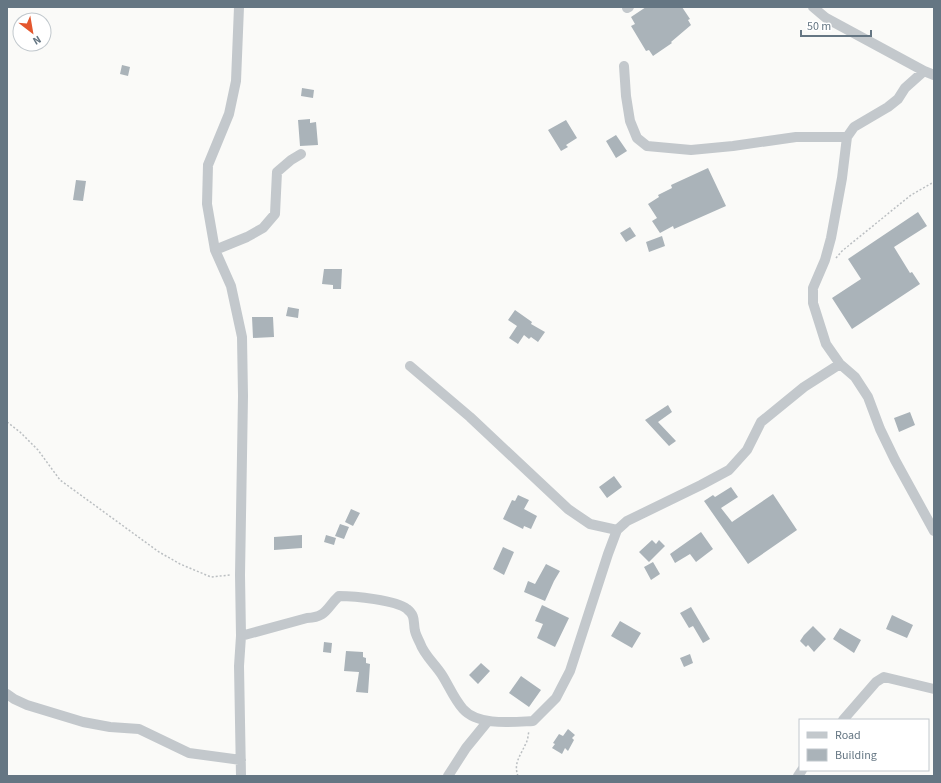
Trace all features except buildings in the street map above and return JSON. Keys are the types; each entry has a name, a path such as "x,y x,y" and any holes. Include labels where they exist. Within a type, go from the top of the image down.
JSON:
{"street":[{"path":"239,7 236,81 229,114 208,165 207,204 215,250 231,286 242,337 243,396 240,575 241,636 239,666 241,776"},
{"path":"813,7 826,18 929,73 905,88 898,99 888,107 854,127 847,137 842,178 831,238 825,260 813,288 813,303 826,344 840,364 855,377 868,397 889,448 934,531"},
{"path":"624,66 626,96 630,121 637,138 647,146 691,150 796,137 847,137"},
{"path":"215,250 247,237 263,228 275,214 277,172 301,154"},
{"path":"241,636 307,618 317,618 324,614 331,603 339,596 357,597 395,604 407,609 415,618 415,630 423,651 435,665 463,709 475,718 488,721 533,721 556,698 570,671 617,530 627,521 729,470 747,450 761,422 804,387 840,364"},
{"path":"410,366 470,417 568,509 590,524 617,530"},
{"path":"844,719 876,682 884,677 934,689"},
{"path":"7,694 27,705 83,722 110,727 139,729 189,753 241,760"},
{"path":"448,776 466,748 488,721"}],"path":[{"path":"832,263 842,251 911,195 934,182"},
{"path":"7,422 20,432 38,450 60,480 159,552 180,564 211,577 240,575"},
{"path":"518,776 516,762 526,742 533,721"}]}
